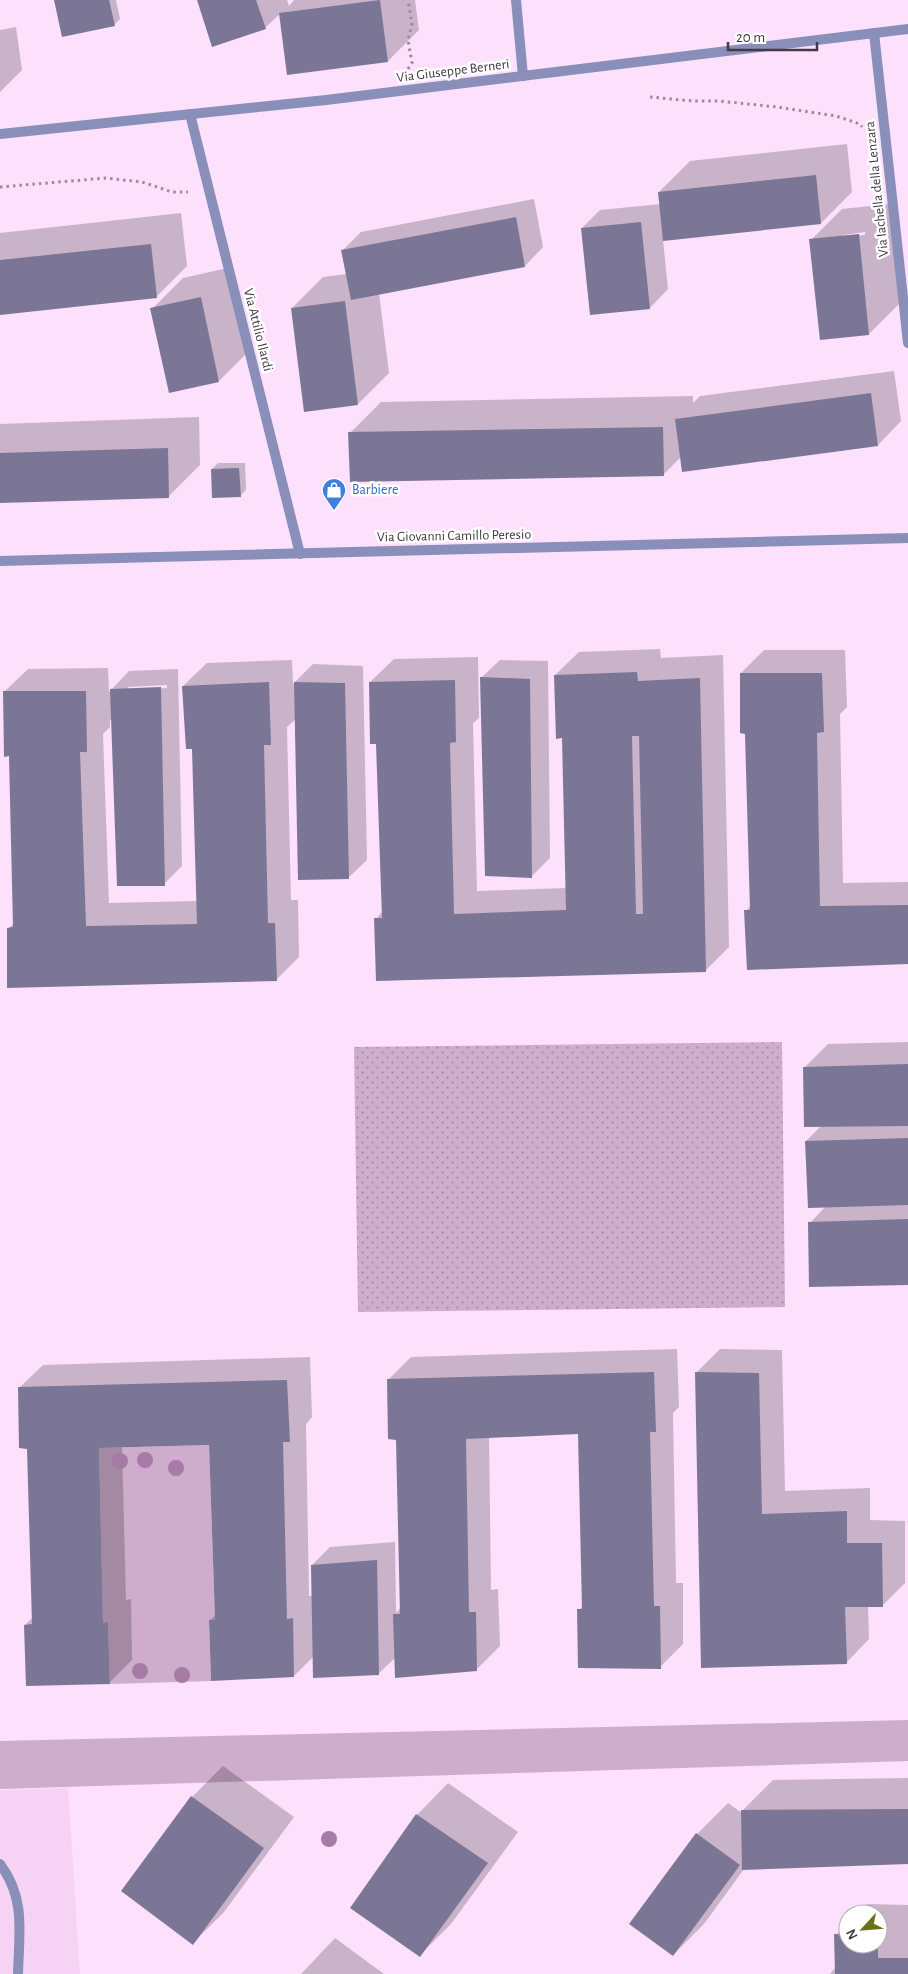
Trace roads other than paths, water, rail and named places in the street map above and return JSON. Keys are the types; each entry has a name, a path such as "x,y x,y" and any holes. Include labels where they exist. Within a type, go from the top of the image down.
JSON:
{"street":[{"path":"516,0 523,76"},
{"name":"Via Giuseppe Berneri","path":"0,134 326,100 908,29"},
{"name":"Via Iachella della Lenzara","path":"874,33 908,343"},
{"name":"Via Attilio Ilardi","path":"190,114 300,554"},
{"name":"Via Giovanni Camillo Peresio","path":"0,561 908,538"},
{"path":"0,1864 11,1879 19,1904 18,1974"}],"place":[{"name":"Barbiere","path":"334,511"}]}
